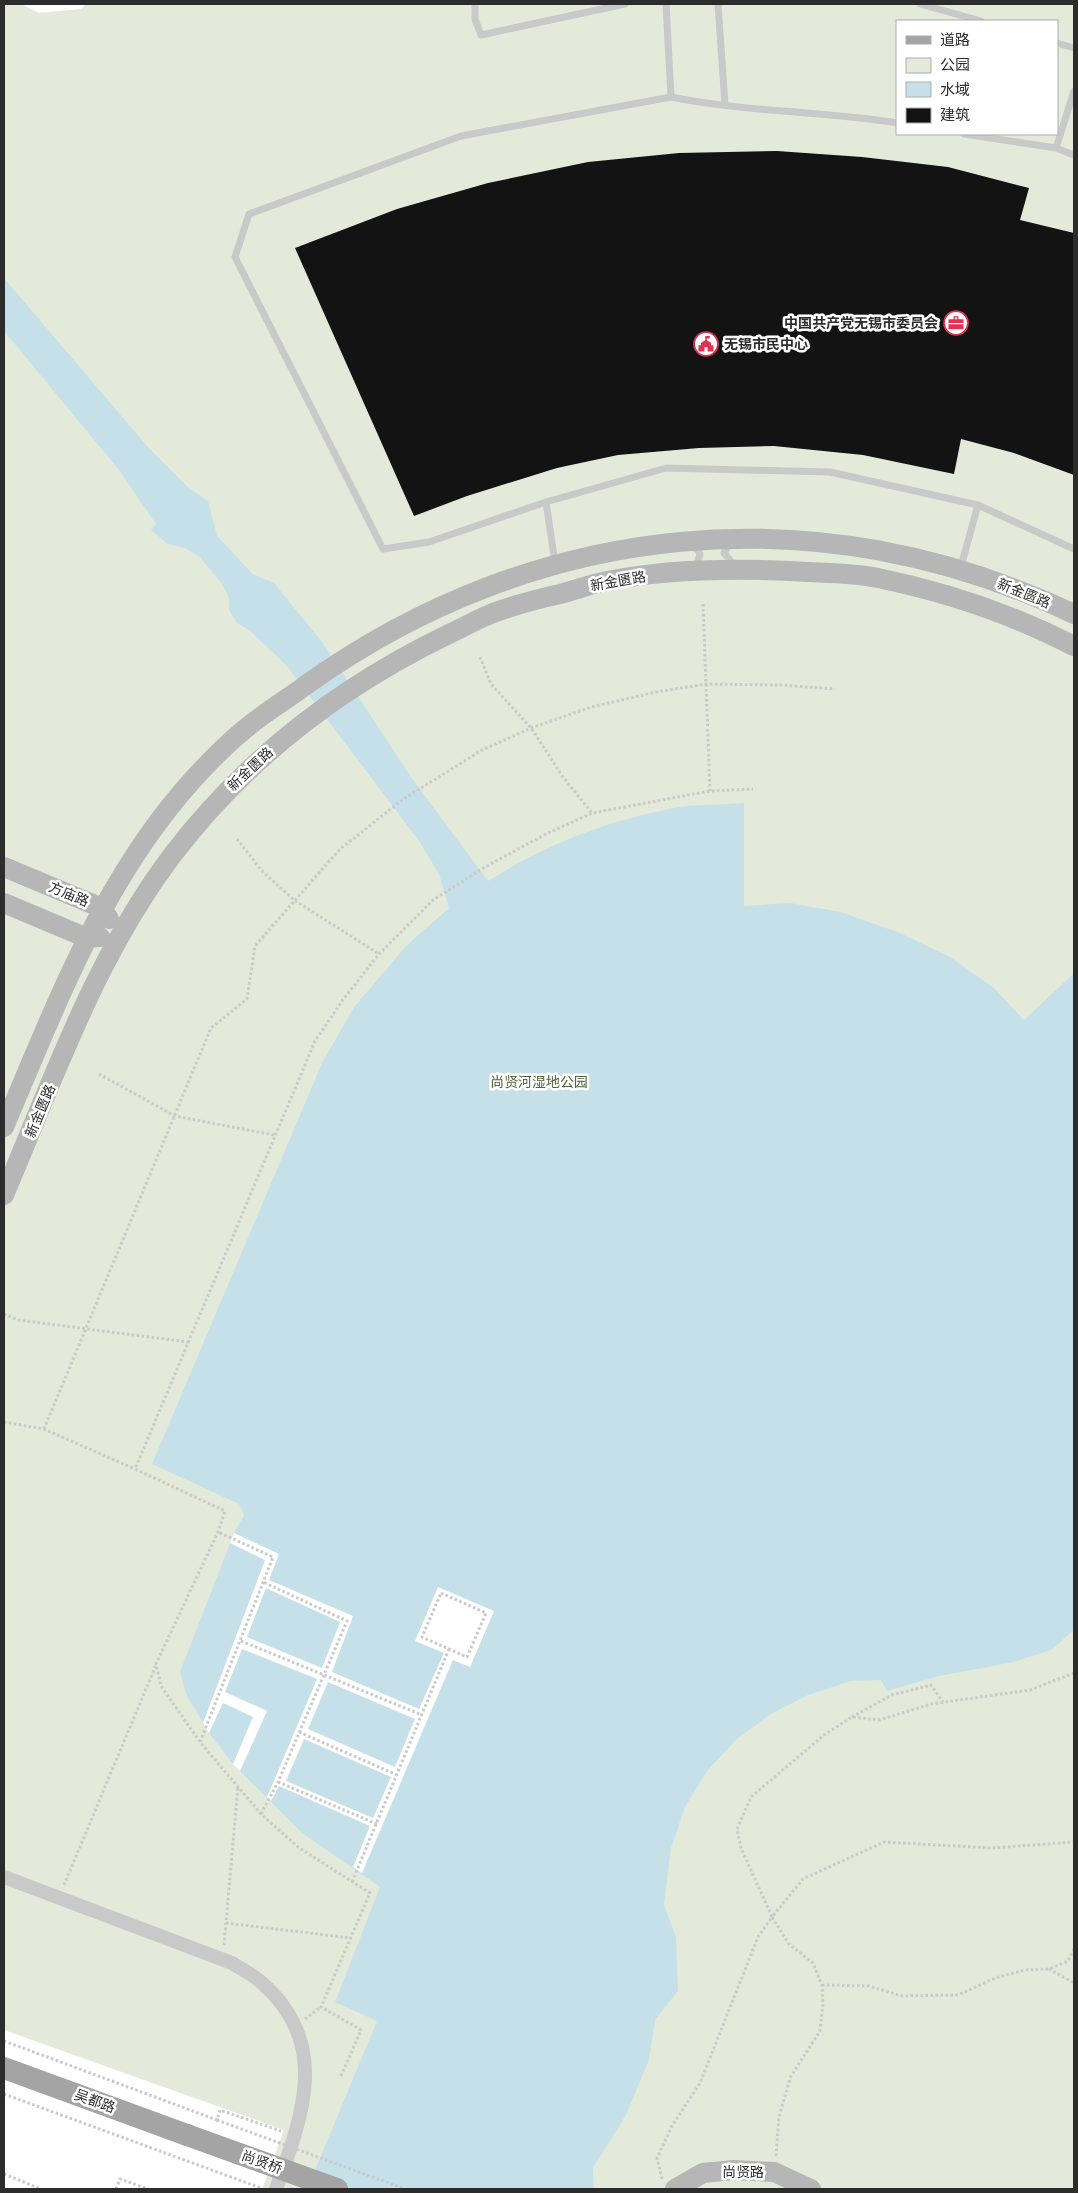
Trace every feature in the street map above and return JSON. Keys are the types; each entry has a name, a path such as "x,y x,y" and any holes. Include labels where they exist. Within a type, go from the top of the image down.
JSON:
{"main road":[{"name":"吴都路","path":"4,2068 187,2135"},
{"name":"尚贤桥","path":"187,2135 337,2189"}],"street":[{"name":"新金匮路","path":"4,1127 102,908 151,832 184,790 245,729 340,661 388,632 432,610 493,584 555,564 588,556 687,542 766,538 834,543 879,550 960,570 1027,592 1074,614"},
{"name":"新金匮路","path":"4,1195 93,986 119,935 168,862 217,801 286,736 357,684 423,647 500,611 605,581 644,576 739,569 875,577 957,597 1029,623 1074,646"},
{"name":"方庙路","path":"4,867 102,908 119,935"},
{"path":"4,903 87,938 119,935"},
{"path":"4,1877 232,1963 260,1981 280,2001 295,2026 304,2056 306,2088 296,2136 276,2189"},
{"name":"尚贤路","path":"673,2187 704,2173 734,2170 774,2172 812,2189"},
{"name":"尚贤路","path":"673,2187 705,2175 733,2173 774,2176 804,2189"}],"lane":[{"path":"475,4 475,18 481,35 625,4"},
{"path":"666,4 670,97"},
{"path":"718,4 725,105"},
{"path":"920,4 977,20"},
{"path":"1058,43 1074,48"},
{"path":"1056,148 1074,91"},
{"path":"896,123 859,117 725,105 670,97 461,136 249,214 235,256 383,549 429,542 546,502 666,468 830,472 978,505 1074,549"},
{"path":"975,135 1056,148 1074,155"},
{"path":"546,502 555,564"},
{"path":"960,570 978,505"},
{"path":"737,539 728,545 724,553 729,561 739,569"},
{"path":"687,542 696,546 700,554 699,561 693,572"}],"path":[{"path":"703,604 710,791"},
{"path":"480,657 491,684 531,728 563,778 592,813"},
{"path":"44,1429 211,1028 247,999 255,946 340,849 405,798 482,750 531,728 591,707 656,692 707,684 781,685 835,689"},
{"path":"135,1469 315,1041 342,1001 379,954 433,900 485,867 546,834 592,813 710,791 753,789"},
{"path":"237,839 262,870 294,900 379,954"},
{"path":"100,1074 175,1116 274,1135"},
{"path":"4,1314 18,1320 188,1342"},
{"path":"4,1422 44,1429 225,1511 218,1532 156,1664 59,1898"},
{"path":"200,1742 273,1557 218,1532"},
{"path":"262,1814 278,1782 347,1621 263,1582"},
{"path":"441,1593 486,1613 467,1657 449,1649 422,1637 441,1593"},
{"path":"241,1641 422,1715"},
{"path":"352,1882 449,1649"},
{"path":"156,1664 161,1686 200,1742 262,1814 298,1847 370,1893 321,2007 361,2030 341,2076"},
{"path":"852,1717 879,1720 931,1704 1030,1690 1074,1673"},
{"path":"774,2172 778,2116 791,2076 820,2030 822,1985 813,1964 789,1944 772,1917 741,1848 737,1829 751,1797 824,1735 852,1717 892,1695 931,1684 944,1702"},
{"path":"299,1732 397,1775"},
{"path":"278,1782 377,1824"},
{"path":"223,1960 238,1786"},
{"path":"673,2187 657,2158 672,2126 700,2084 758,1937 803,1879 884,1842 992,1848 1074,1842"},
{"path":"226,1923 350,1938"},
{"path":"822,1985 869,1986 902,1996 958,1995 995,1978 1025,1970 1049,1969 1068,1961 1074,1949"},
{"path":"1049,1969 1074,1983"},
{"path":"4,2041 405,2189"},
{"path":"4,2094 265,2189"},
{"path":"217,2120 220,2110 296,2136"},
{"path":"4,2174 42,2189"},
{"path":"116,2189 120,2179 148,2189"}],"green space":[{"name":"尚贤河湿地公园","path":"4,4 21,4 39,13 81,9 86,4 1074,4 1074,2189 262,2189 284,2130 4,2030"}],"water":[{"path":"4,278 147,446 189,488 208,501 217,536 253,574 274,583 323,643 411,777 488,881 557,844 603,826 679,807 744,803 744,906 790,903 841,912 900,933 950,957 994,988 1024,1020 1074,973 1074,1630 1051,1650 1014,1662 939,1676 887,1691 881,1680 851,1681 808,1695 771,1714 737,1739 707,1771 685,1807 671,1848 664,1905 676,1937 678,1991 655,2020 649,2060 626,2115 593,2168 594,2189 307,2189 377,2021 335,2002 380,1887 302,1833 233,1764 209,1733 186,1694 180,1672 234,1533 244,1515 239,1504 152,1464 322,1063 354,1007 407,945 449,908 439,874 419,841 286,665 249,630 237,623 229,610 229,598 222,584 200,557 185,548 168,544 151,530 156,524 119,470 4,331"}],"pier":[{"path":"234,1533 279,1554 269,1580 353,1616 332,1672 419,1709 444,1653 415,1641 438,1587 494,1611 470,1667 453,1660 362,1873 353,1867 370,1826 279,1786 271,1801 267,1797 317,1679 242,1649 225,1692 267,1711 240,1771 233,1764 253,1717 223,1703 209,1733 203,1723 265,1560 230,1543","holes":["266,1588 340,1622 322,1668 247,1637","328,1682 415,1719 395,1767 308,1729","304,1739 391,1777 373,1818 286,1781"]}],"building":[{"name":"无锡市民中心","path":"777,151 862,157 948,167 1029,188 1020,220 1074,233 1074,475 1014,453 961,439 954,474 863,455 774,446 699,448 618,455 557,468 467,496 414,516 295,248 397,209 488,183 588,162 679,153"}],"place":[{"name":"中国共产党无锡市委员会","path":"956,323"},
{"name":"无锡市民中心","path":"706,344"}]}
